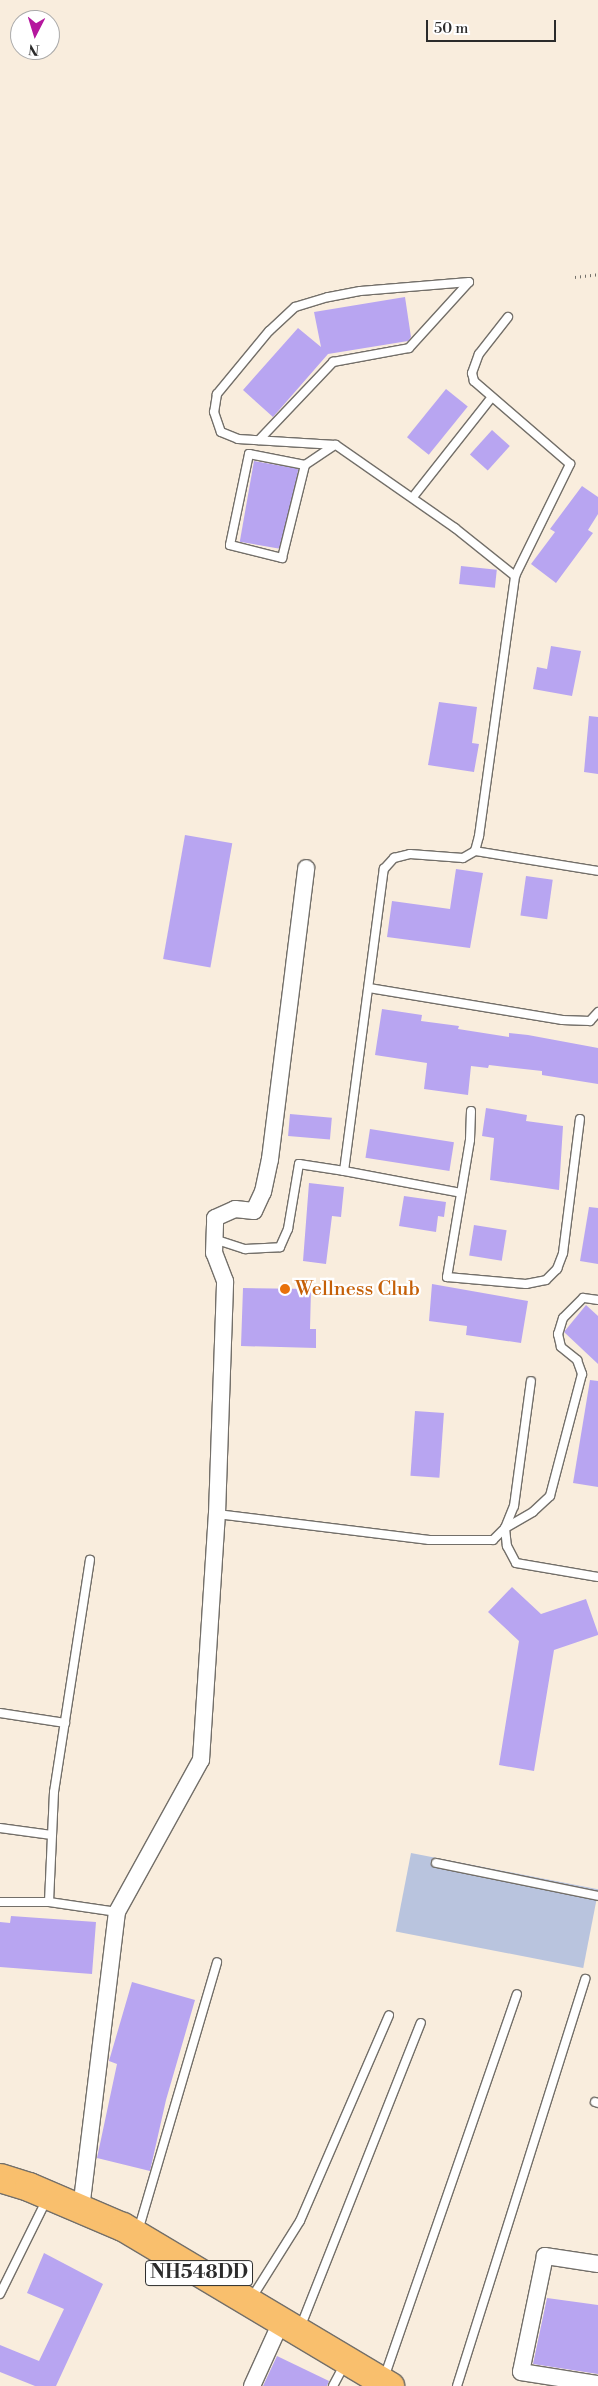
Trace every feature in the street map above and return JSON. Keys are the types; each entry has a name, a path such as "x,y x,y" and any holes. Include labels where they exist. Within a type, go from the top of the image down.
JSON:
{"highway":[{"name":"NH548DD","path":"0,2178 48,2195 137,2235 386,2384"}],"street":[{"path":"81,2209 117,1912 202,1760 217,1514 225,1281 214,1252 215,1218 235,1209 254,1211 263,1192 270,1159 306,868"},
{"path":"598,2264 545,2256 521,2372 598,2384"},
{"path":"252,2386 289,2327"}],"lane":[{"path":"259,440 333,362 409,348 469,282 328,296 295,307 269,331 218,394 214,412 221,432 238,439 336,445 413,498 515,576"},
{"path":"344,1171 384,869 394,858 410,854 463,858 474,851 479,836 515,576 570,464 474,381 472,373 479,354 508,318"},
{"path":"413,498 492,397"},
{"path":"305,464 282,558 230,545 249,454 305,464 336,445"},
{"path":"474,851 598,871"},
{"path":"369,988 562,1020 590,1021 598,1012"},
{"path":"471,1111 461,1193 447,1277 526,1284 546,1280 557,1269 563,1254 580,1119"},
{"path":"213,1239 245,1248 280,1247 288,1229 299,1164 461,1193"},
{"path":"217,1514 429,1540 493,1540 505,1528 533,1512 550,1496 582,1374 578,1360 561,1347 558,1334 563,1318 584,1298 598,1300"},
{"path":"531,1381 514,1506 505,1528 507,1546 516,1564 598,1577"},
{"path":"49,1902 54,1792 90,1560"},
{"path":"0,1713 65,1723"},
{"path":"0,1828 52,1835"},
{"path":"436,1863 598,1896"},
{"path":"0,1902 49,1902 117,1912"},
{"path":"137,2235 217,1962"},
{"path":"457,2386 585,1978"},
{"path":"386,2384 517,1994"},
{"path":"249,2302 300,2221 389,2015"},
{"path":"289,2327 421,2023"},
{"path":"0,2294 48,2195"},
{"path":"333,2386 346,2361"}],"path":[{"path":"575,277 598,274"}],"shaded area":[{"path":"411,1853 598,1889 583,1968 396,1932"}],"building":[{"path":"405,297 411,337 408,341 328,354 273,417 243,390 298,328 321,347 314,312"},
{"path":"446,389 468,407 429,455 407,437"},
{"path":"492,430 510,446 488,471 470,455"},
{"path":"254,461 298,469 284,550 240,542"},
{"path":"582,486 598,497 598,514 588,530 593,533 556,583 531,564 555,532 550,529"},
{"path":"461,566 497,570 495,588 459,584"},
{"path":"551,646 581,651 572,696 533,689 537,667 547,669"},
{"path":"439,702 477,707 472,743 479,744 474,772 428,765"},
{"path":"589,716 598,717 598,774 584,772"},
{"path":"185,835 232,843 210,967 163,959"},
{"path":"456,869 483,873 470,948 387,937 392,901 450,909"},
{"path":"526,876 553,880 547,919 520,916"},
{"path":"382,1009 422,1015 421,1021 459,1026 458,1029 509,1037 509,1033 528,1035 598,1048 598,1084 542,1075 542,1071 489,1065 488,1068 471,1066 468,1095 424,1089 427,1063 375,1055"},
{"path":"486,1108 527,1115 526,1121 563,1126 559,1190 490,1180 494,1138 482,1136"},
{"path":"290,1114 332,1118 330,1140 288,1136"},
{"path":"370,1129 454,1142 449,1171 365,1158"},
{"path":"309,1183 344,1187 341,1217 332,1216 326,1264 303,1261"},
{"path":"404,1196 446,1202 444,1217 438,1216 436,1232 399,1226"},
{"path":"589,1207 598,1208 598,1264 580,1261"},
{"path":"474,1225 507,1230 502,1261 469,1256"},
{"path":"432,1284 528,1301 521,1343 466,1335 467,1326 429,1321"},
{"path":"243,1288 311,1289 310,1329 316,1329 316,1348 241,1346"},
{"path":"586,1305 598,1316 598,1364 564,1332"},
{"path":"590,1380 598,1381 598,1487 573,1483"},
{"path":"415,1411 444,1413 439,1478 410,1476"},
{"path":"512,1587 541,1614 586,1599 598,1633 598,1635 554,1650 534,1771 499,1765 519,1641 488,1612"},
{"path":"11,1916 96,1922 92,1974 0,1967 0,1922 10,1923"},
{"path":"132,1982 195,2000 166,2100 150,2171 97,2158 117,2064 109,2061"},
{"path":"44,2253 103,2284 56,2386 35,2386 0,2372 0,2345 39,2361 64,2309 27,2293"},
{"path":"547,2298 598,2305 598,2374 533,2364"},
{"path":"277,2356 329,2381 327,2386 263,2386"}],"place":[{"name":"Wellness Club","path":"285,1289"}]}
